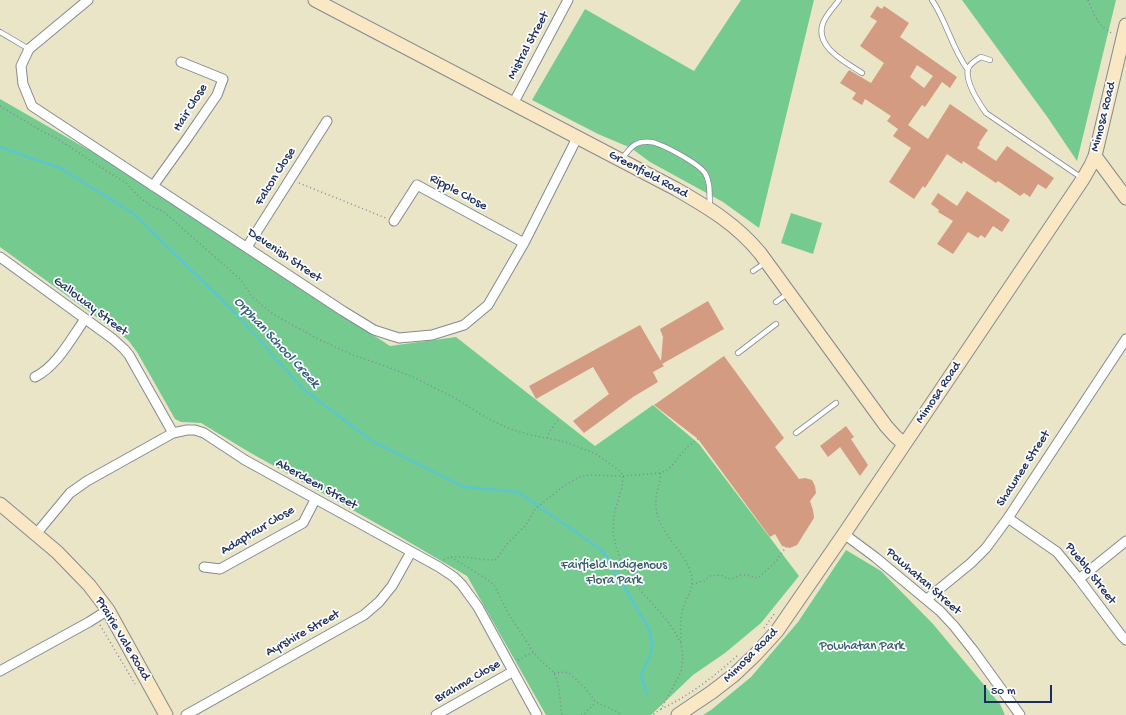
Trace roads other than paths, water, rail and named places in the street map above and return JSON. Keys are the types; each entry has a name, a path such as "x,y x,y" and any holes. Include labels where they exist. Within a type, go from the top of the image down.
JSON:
{"street":[{"name":"Devenish Street","path":"88,0 29,49 21,66 23,84 32,106 374,330 399,338 432,335 464,325 488,305 524,243 577,138"},
{"name":"Greenfield Road","path":"315,0 710,208 750,241 886,426 904,444"},
{"name":"Mistral Street","path":"513,104 568,0"},
{"name":"Mimosa Road","path":"678,715 734,676 777,631 1083,179 1095,156 1125,31"},
{"name":"Hair Close","path":"153,186 217,95 223,79 181,62"},
{"name":"Falcon Close","path":"247,247 327,121"},
{"path":"1095,156 1126,198"},
{"name":"Ripple Close","path":"394,221 417,186 524,243"},
{"name":"Galloway Street","path":"0,257 119,344 129,356 173,433"},
{"path":"34,377 43,373 51,366 85,319"},
{"name":"Shawnee Street","path":"927,599 971,563 986,548 1008,518 1046,458 1126,339"},
{"name":"Aberdeen Street","path":"36,534 70,493 87,481 173,433 187,430 195,430 204,433 244,460 439,567 454,577 462,585 478,607 537,715"},
{"name":"Adaptaur Close","path":"204,567 220,569 303,523 315,500"},
{"name":"Prairie Vale Road","path":"0,504 57,552 89,585 108,610 166,715"},
{"name":"Pueblo Street","path":"1008,518 1057,552 1079,579 1104,614 1126,640"},
{"name":"Powhatan Street","path":"844,534 876,557 927,599 954,626 1020,715"},
{"path":"1079,579 1126,541"},
{"name":"Ayrshire Street","path":"186,715 364,615 379,602 392,586 411,552"},
{"path":"0,671 108,610"},
{"name":"Brahma Close","path":"436,715 511,668"}],"lane":[{"path":"839,0 823,23 822,36 830,51 862,73"},
{"path":"932,0 940,12 961,61 968,70 969,81 979,104 986,112 1083,179"},
{"path":"0,32 29,49"},
{"path":"968,70 973,61 981,57 990,60"},
{"path":"620,161 636,144 644,142 657,143 699,166 710,185 710,208"},
{"path":"754,271 766,262"},
{"path":"776,302 789,293"},
{"path":"738,353 776,324"},
{"path":"796,433 836,403"}],"waterway":[{"name":"Orphan School Creek","path":"0,147 60,168 133,213 240,318 302,388 372,441 464,487 518,492 603,551 649,629 652,648 641,676 647,695"}],"park label":[{"name":"Fairfield Indigenous Flora Park","path":"614,574"},
{"name":"Powhatan Park","path":"862,647"}]}
